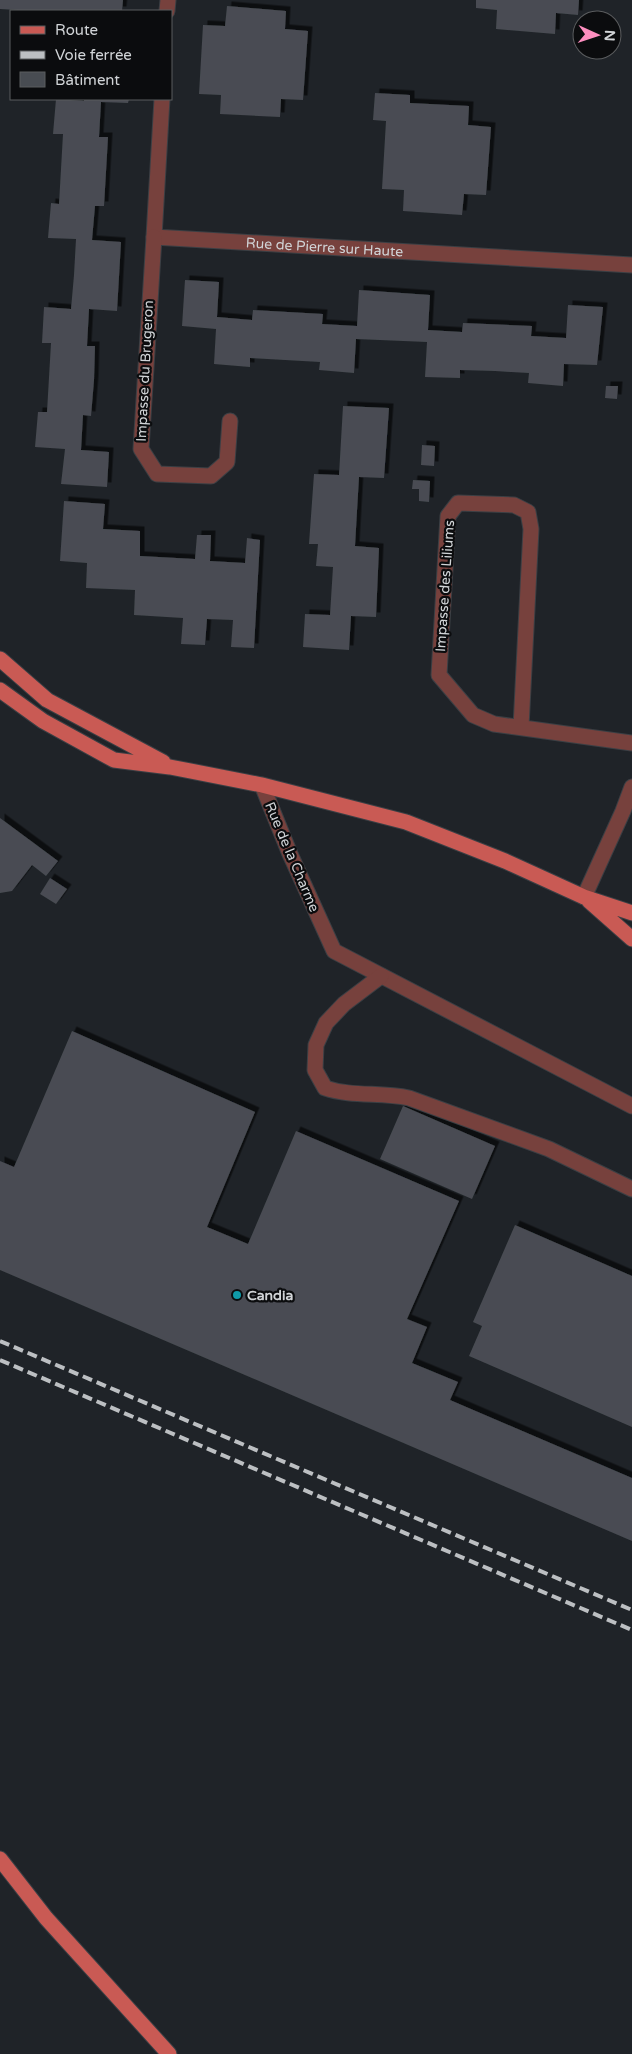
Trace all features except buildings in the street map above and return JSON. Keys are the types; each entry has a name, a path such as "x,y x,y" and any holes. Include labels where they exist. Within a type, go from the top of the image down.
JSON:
{"main road":[{"path":"0,659 47,700 170,766"},
{"path":"0,690 43,721 114,760 170,766 262,785"},
{"name":"Rue de la Charme","path":"262,785 406,822 584,896 632,913"},
{"path":"584,896 632,939"},
{"path":"0,1859 46,1918 168,2054"}],"street":[{"path":"154,237 162,100"},
{"name":"Rue de Pierre sur Haute","path":"154,237 632,265"},
{"name":"Impasse du Brugeron","path":"154,237 141,449 158,474 211,476 227,462 230,421"},
{"name":"Impasse des Liliums","path":"521,727 531,529 528,512 514,505 458,503 448,516 438,675 473,715 494,724 632,743"},
{"name":"Rue de la Charme","path":"262,785 290,854 334,951 632,1106"},
{"path":"584,896 632,787"},
{"path":"381,976 344,1004 326,1023 316,1045 315,1070 325,1088 340,1093 387,1094 409,1098 549,1149 632,1189"}],"railway":[{"path":"0,1341 632,1610"},
{"path":"0,1360 632,1630"}],"place":[{"name":"Candia","path":"237,1295"}]}
